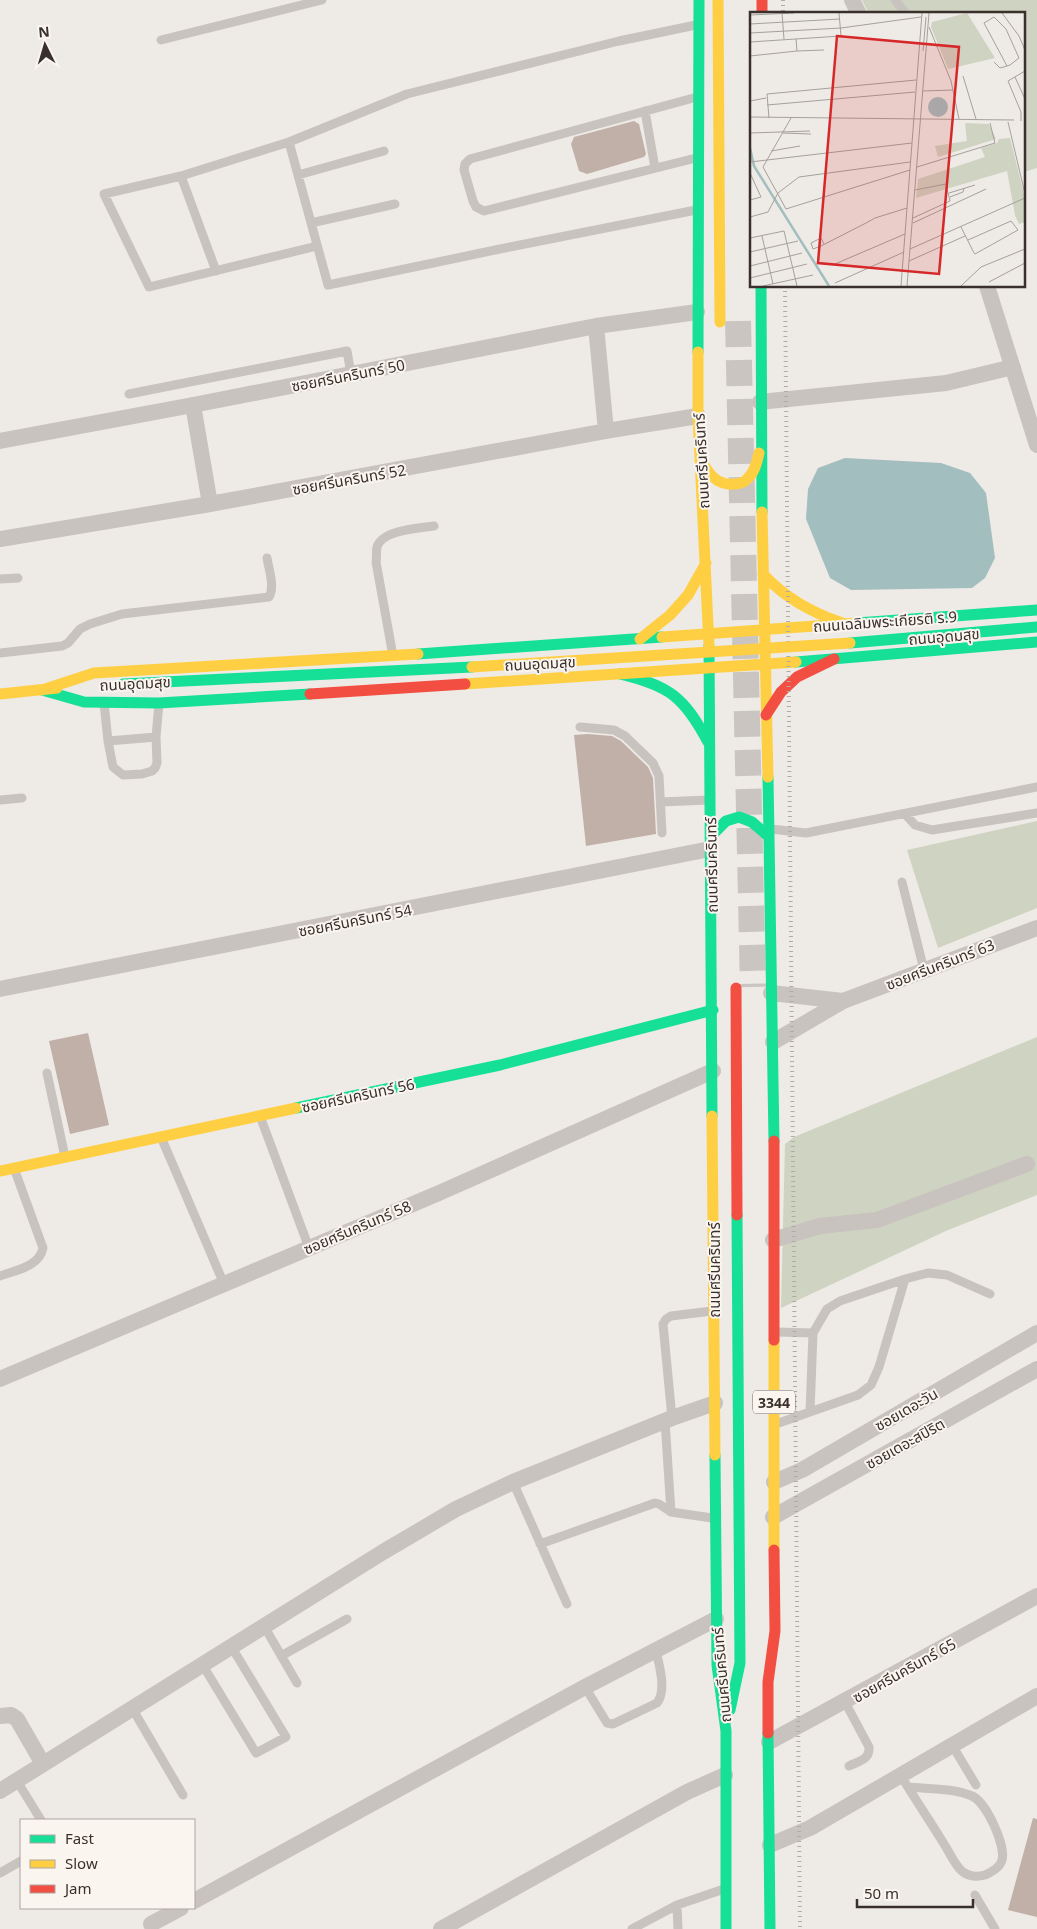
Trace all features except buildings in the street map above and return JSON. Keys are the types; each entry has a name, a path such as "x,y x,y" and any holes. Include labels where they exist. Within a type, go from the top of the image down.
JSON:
{"main road":[{"name":"ถนนศรีนครินทร์","path":"699,0 698,416 709,634 716,1620 717,1665 726,1730 726,1929"},
{"path":"718,0 720,322"},
{"path":"761,288 760,450 768,833"},
{"path":"700,457 705,469 714,479 727,484 740,484 750,477 760,450"},
{"path":"640,639 670,615 682,602 706,563"},
{"path":"763,574 773,586 811,612 842,623"},
{"name":"ถนนเฉลิมพระเกียรติ ร.9","path":"763,629 1037,610"},
{"path":"905,619 890,625 886,629 883,638 886,645 892,650 908,653"},
{"name":"ถนนอุดมสุข","path":"119,684 588,661 928,638 1037,628"},
{"name":"ถนนอุดมสุข","path":"42,690 94,673 393,656 763,629"},
{"path":"764,665 1037,642"},
{"path":"482,650 498,659 500,666 496,675 484,683"},
{"path":"766,715 780,692 797,676 834,659"},
{"name":"ถนนอุดมสุข","path":"42,690 84,702 160,703 764,665"},
{"path":"620,674 660,685 678,696 695,716 709,742"},
{"name":"ถนนอุดมสุข","path":"0,694 96,686"},
{"path":"710,843 727,819 737,816 750,820 768,833"},
{"name":"3344","path":"768,833 773,1042 775,1631 768,1682 770,1929"},
{"name":"ถนนศรีนครินทร์","path":"726,1730 740,1663 736,988"},
{"name":"ซอยศรีนครินทร์ 56","path":"0,1171 500,1065 713,1010"},
{"name":"3344","path":"761,1653 768,1682"}],"street":[{"path":"852,0 858,12"},
{"path":"988,288 1037,445"},
{"name":"ซอยศรีนครินทร์ 50","path":"0,441 193,406 596,326 698,312"},
{"path":"596,326 606,431"},
{"path":"760,402 946,383 1013,367"},
{"path":"193,406 210,504"},
{"name":"ซอยศรีนครินทร์ 52","path":"0,539 210,504 606,431 698,416"},
{"name":"ซอยศรีนครินทร์ 54","path":"0,989 710,843"},
{"name":"ซอยศรีนครินทร์ 63","path":"773,1042 843,1001 1037,928"},
{"name":"ซอยศรีนครินทร์ 63","path":"771,993 843,1001"},
{"name":"ซอยศรีนครินทร์ 58","path":"0,1379 309,1248 713,1071"},
{"path":"773,1240 820,1226 877,1220 1027,1164"},
{"name":"ซอยเดอะวัน","path":"774,1482 802,1470 1037,1333"},
{"name":"ซอยเดอะสปิริต","path":"774,1517 1037,1370"},
{"path":"0,1791 231,1646 456,1509 513,1482 669,1419 715,1403"},
{"name":"ซอยศรีนครินทร์ 65","path":"769,1742 1037,1596"},
{"path":"195,1900 585,1687 716,1620"},
{"path":"770,1845 810,1828 904,1781 952,1745 1037,1696"},
{"path":"0,1716 11,1715 17,1719 43,1764"},
{"path":"440,1929 687,1792 725,1775"},
{"path":"151,1924 179,1909"}],"lane":[{"path":"162,40 322,0"},
{"path":"895,0 904,12"},
{"path":"317,246 149,287 104,194 181,176 289,142 408,94 619,41 698,24"},
{"path":"698,97 470,159 464,170 476,208 484,211 698,157"},
{"path":"645,111 655,168"},
{"path":"289,142 328,285 699,210"},
{"path":"298,175 384,151"},
{"path":"181,176 216,271"},
{"path":"311,223 395,204"},
{"path":"129,394 347,351 351,374"},
{"path":"393,656 376,562 377,547 381,539 392,533 434,526"},
{"path":"0,653 62,646 68,644 80,629 122,614 269,597 272,587 267,558"},
{"path":"0,579 18,578"},
{"path":"104,703 113,767 123,774 142,774 152,771 157,762 156,737 160,703"},
{"path":"580,727 614,730 625,736 653,763 658,776 662,833"},
{"path":"108,742 156,737"},
{"path":"768,833 806,833 1037,787"},
{"path":"0,800 22,798"},
{"path":"661,802 710,800"},
{"path":"905,814 915,825 932,830 1037,813"},
{"path":"902,882 924,970"},
{"path":"46,1072 66,1157"},
{"path":"260,1116 309,1248"},
{"path":"161,1136 224,1284"},
{"path":"0,1276 36,1262 42,1255 43,1248 14,1168"},
{"path":"810,1412 813,1333 828,1309 840,1301 904,1279 928,1273 947,1275 990,1294"},
{"path":"774,1425 858,1394 871,1385 879,1367 904,1279"},
{"path":"670,1512 669,1419 663,1324 671,1316 714,1310"},
{"path":"773,1332 813,1333"},
{"path":"513,1482 567,1604"},
{"path":"540,1544 655,1503 660,1504 670,1512 715,1518"},
{"path":"281,1656 348,1619"},
{"path":"264,1626 297,1683"},
{"path":"202,1664 256,1753 286,1737 231,1646"},
{"path":"585,1687 607,1723 613,1724 657,1703 661,1698 661,1683 656,1650"},
{"path":"845,1702 869,1747 867,1758 849,1766"},
{"path":"132,1708 183,1795"},
{"path":"952,1745 976,1785"},
{"path":"17,1781 40,1819"},
{"path":"904,1781 966,1794 978,1800 1000,1840 1002,1859 995,1870 975,1876 968,1875 959,1868 904,1781"},
{"path":"0,1873 20,1862"},
{"path":"632,1929 677,1905 726,1888"},
{"path":"975,1895 995,1929"},
{"path":"677,1905 678,1929"}],"green space":[{"path":"862,0 1037,0 1037,168 1024,172 1024,12 868,12"},
{"path":"1037,821 1037,908 938,948 907,850"},
{"path":"1037,1037 1037,1195 948,1230 781,1308 785,1144 794,1137"}],"water":[{"path":"845,458 941,463 970,473 986,493 995,558 985,578 972,588 851,590 830,578 806,519 808,489 818,468"}],"tunnel":[{"path":"738,321 753,987"}],"railway":[{"path":"783,0 783,12"},
{"path":"785,288 800,1929"}],"traffic: fast":[{"path":"698,352 699,0"},
{"path":"761,288 762,512"},
{"path":"857,623 1037,610"},
{"path":"850,643 1037,627"},
{"path":"418,654 662,637"},
{"path":"796,662 1037,642"},
{"path":"709,646 712,1116"},
{"path":"123,684 472,667"},
{"path":"620,674 651,683 674,696 691,714 708,742"},
{"path":"42,690 84,702 159,703 310,694"},
{"path":"768,777 774,1141"},
{"path":"710,837 726,821 739,817 752,822 768,836"},
{"path":"296,1108 500,1065 713,1010"},
{"path":"730,1710 740,1663 737,1215"},
{"path":"715,1455 717,1665 726,1731 726,1929"},
{"path":"768,1733 770,1929"}],"traffic: slow":[{"path":"718,0 720,322"},
{"path":"698,352 698,416 709,646"},
{"path":"700,457 713,477 722,483 736,484 744,482 750,476 759,453"},
{"path":"762,512 768,777"},
{"path":"640,639 670,615 688,595 706,563"},
{"path":"763,574 789,597 820,614 842,623"},
{"path":"662,637 857,623"},
{"path":"472,667 850,643"},
{"path":"42,690 94,673 418,654"},
{"path":"465,684 796,662"},
{"path":"0,694 57,688"},
{"path":"0,1171 296,1108"},
{"path":"712,1116 715,1455"},
{"path":"774,1340 774,1550"}],"traffic: jam":[{"path":"762,0 762,12"},
{"path":"766,715 781,692 797,677 834,659"},
{"path":"310,694 465,684"},
{"path":"736,988 737,1215"},
{"path":"774,1141 774,1340"},
{"path":"768,1733 768,1682 775,1631 774,1550"}]}
